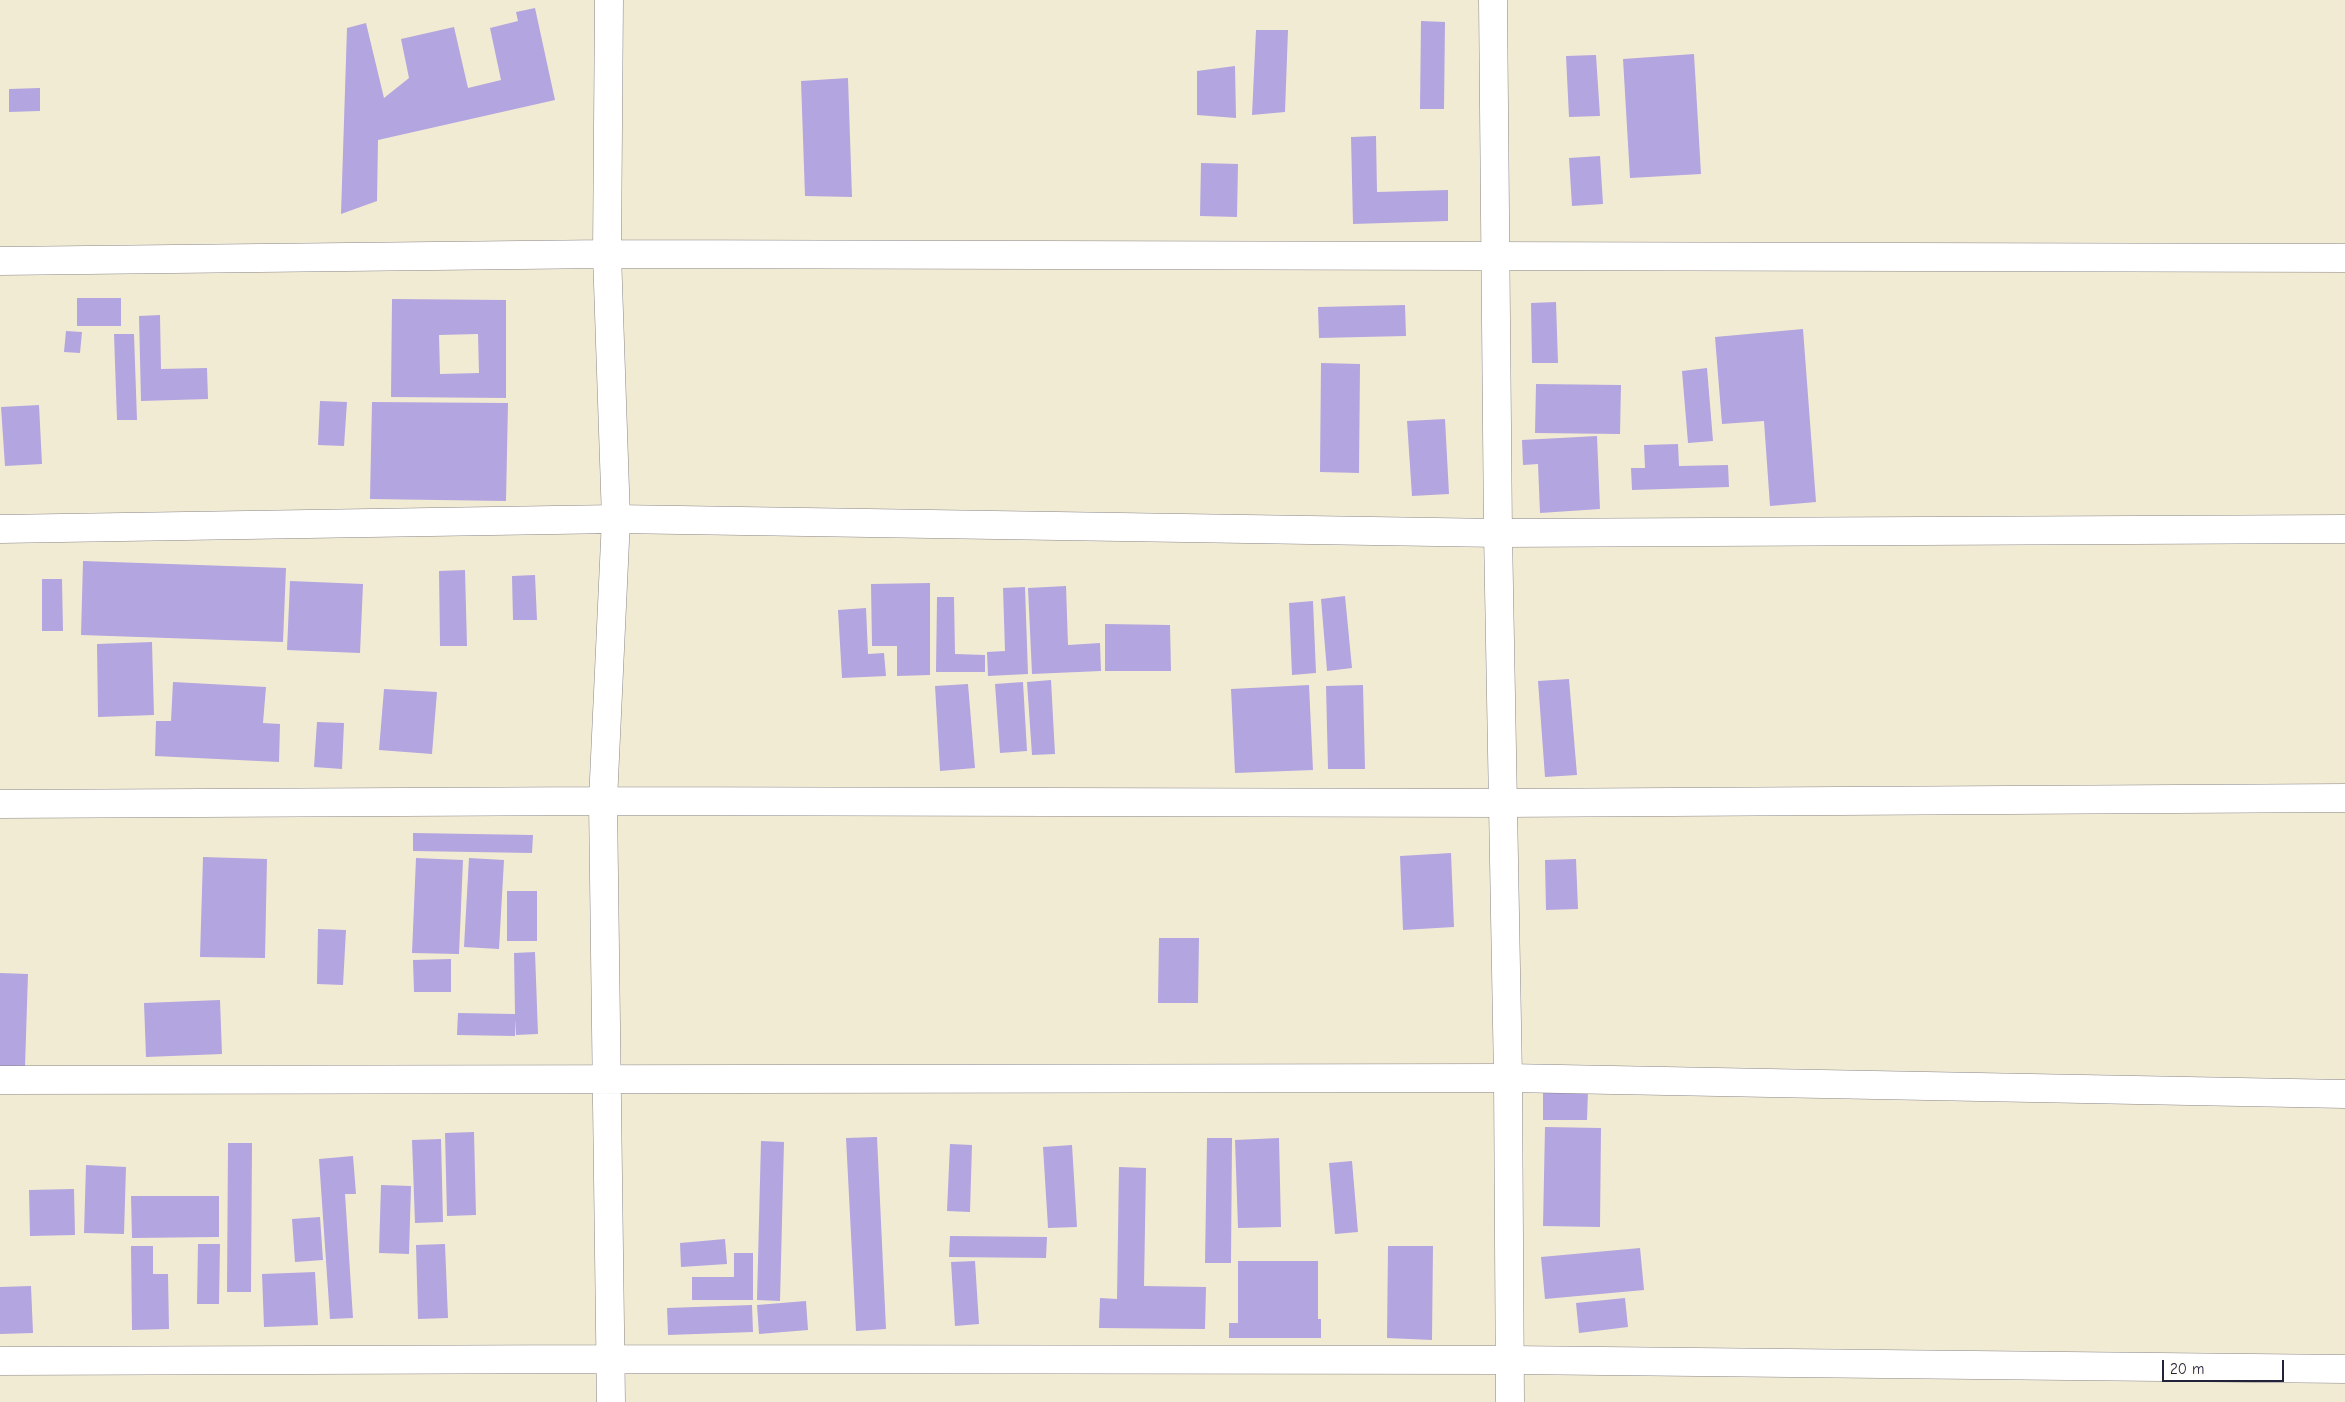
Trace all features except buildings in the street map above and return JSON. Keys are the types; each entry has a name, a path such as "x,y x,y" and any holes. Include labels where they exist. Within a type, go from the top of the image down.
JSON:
{"street":[{"path":"609,0 607,254 616,519 603,801 612,1402"},
{"path":"1493,0 1498,534 1508,1078 1510,1402"},
{"path":"0,261 607,254 2345,258"},
{"path":"0,529 616,519 1498,534 2345,529"},
{"path":"0,804 603,801 1502,803 2345,798"},
{"path":"0,1080 606,1077 1508,1078 2345,1094"},
{"path":"0,1362 610,1359 1511,1360 2345,1368"}]}
